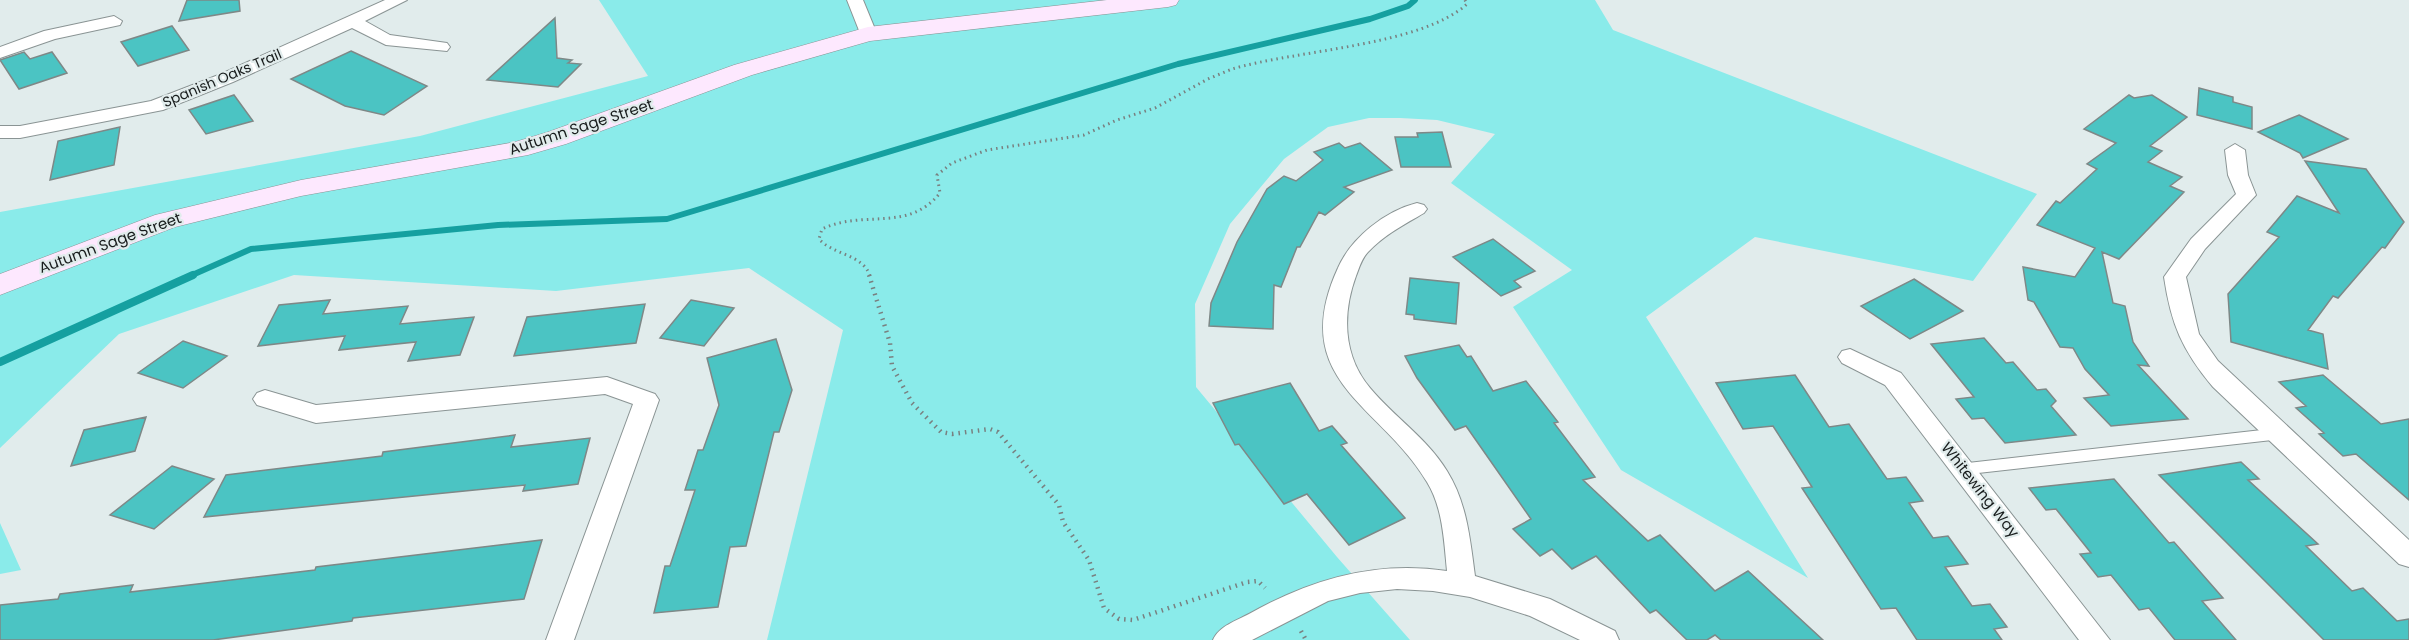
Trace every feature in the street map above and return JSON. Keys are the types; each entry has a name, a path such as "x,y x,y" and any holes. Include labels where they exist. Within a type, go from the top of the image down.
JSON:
{"street":[{"name":"Spanish Oaks Trail","path":"0,132 20,132 156,106 227,78 399,0"},
{"path":"855,0 868,34"},
{"name":"Autumn Sage Street","path":"0,285 165,221 278,193 518,149 556,138 743,70 868,34 1168,0"},
{"path":"0,53 50,35 114,21"},
{"path":"354,22 386,40 441,46"},
{"path":"2235,150 2238,175 2246,195 2198,244 2175,277 2182,320 2195,351 2221,381 2276,434 2409,556"},
{"path":"1417,208 1362,245 1341,285 1335,307 1334,337 1344,367 1360,392 1431,468 1445,491 1453,522 1463,585"},
{"name":"Whitewing Way","path":"1850,357 1893,379 2096,640"},
{"path":"265,399 316,414 607,385 647,400 560,640"},
{"path":"1227,640 1288,604 1326,590 1365,581 1409,579 1463,585 1522,598 1573,621 1605,640"}],"lane":[{"path":"1963,469 2276,434"}],"path":[{"path":"1265,588 1258,581 1247,582 1133,620 1119,620 1104,608 1089,560 1063,522 1059,505 1038,477 1020,461 998,432 990,429 952,434 941,432 912,402 892,366 890,343 868,271 861,261 824,247 819,239 822,229 838,220 905,217 928,210 940,194 937,175 946,166 963,159 1002,146 1082,136 1117,120 1148,111 1209,78 1239,68 1384,39 1447,20 1464,9 1467,4 1465,0"},
{"path":"1301,631 1306,640"}],"shaded area":[{"path":"599,0 1595,0 1613,30 2037,194 1973,281 1755,237 1646,317 1808,578 1621,470 1513,307 1572,270 1451,183 1495,134 1437,120 1400,118 1369,118 1328,127 1284,159 1230,224 1195,304 1196,387 1337,557 1410,640 767,640 843,330 749,268 556,291 294,275 119,334 0,448 0,212 420,136 648,76"},
{"path":"0,523 21,570 0,574"}],"building":[{"path":"187,0 239,0 240,11 179,21"},
{"path":"555,18 557,58 572,60 568,63 581,64 558,87 487,80"},
{"path":"172,26 189,50 138,66 121,42"},
{"path":"351,51 427,86 384,115 345,106 291,79"},
{"path":"24,52 30,59 52,52 67,73 19,89 0,60"},
{"path":"2199,88 2233,97 2233,102 2252,107 2252,129 2197,115"},
{"path":"234,95 253,121 206,134 189,110"},
{"path":"2129,95 2134,98 2152,95 2187,117 2150,146 2162,151 2148,162 2182,177 2170,186 2184,192 2119,259 2102,252 2113,303 2125,306 2133,342 2149,366 2138,365 2188,419 2111,426 2084,398 2109,395 2085,369 2073,348 2060,347 2034,302 2028,300 2023,267 2075,277 2095,248 2037,225 2056,201 2060,203 2097,169 2087,164 2116,143 2084,129"},
{"path":"2299,115 2348,139 2303,158 2300,153 2258,132"},
{"path":"120,127 114,165 50,180 58,141"},
{"path":"1442,132 1451,167 1401,167 1395,137 1418,137 1417,133"},
{"path":"1339,143 1345,148 1360,143 1392,170 1344,187 1354,192 1325,215 1319,212 1300,247 1297,247 1281,287 1274,285 1273,329 1209,326 1211,303 1237,242 1267,189 1284,176 1296,181 1323,160 1314,152"},
{"path":"2305,161 2366,169 2404,222 2385,248 2382,247 2338,298 2333,296 2308,330 2323,334 2328,369 2231,342 2228,294 2279,237 2267,232 2297,196 2339,213"},
{"path":"1493,239 1535,271 1514,281 1521,287 1501,296 1453,257"},
{"path":"1410,278 1459,283 1456,324 1414,319 1414,315 1406,314"},
{"path":"1914,279 1963,311 1910,339 1861,306"},
{"path":"330,300 323,314 408,306 400,324 474,317 460,355 408,361 416,342 339,350 345,336 258,346 279,305"},
{"path":"691,300 734,308 704,346 660,338"},
{"path":"645,304 636,343 514,356 527,317"},
{"path":"1984,338 2006,363 2013,362 2037,390 2046,389 2056,401 2051,406 2076,435 2005,443 1984,418 1972,419 1956,399 1974,397 1931,344"},
{"path":"776,339 792,390 779,432 774,432 746,546 730,547 718,607 654,613 665,566 670,566 695,490 685,490 698,450 703,450 719,405 707,358"},
{"path":"183,341 227,356 183,388 138,373"},
{"path":"1459,345 1467,357 1471,356 1493,391 1526,381 1558,422 1554,423 1595,477 1583,480 1648,541 1660,535 1715,591 1748,571 1823,640 1721,640 1715,635 1707,640 1687,640 1656,610 1650,613 1596,556 1572,569 1552,549 1540,556 1513,529 1531,519 1466,426 1455,430 1417,378 1405,356"},
{"path":"1795,375 1829,427 1849,424 1887,479 1906,477 1923,501 1909,503 1933,538 1948,536 1968,564 1945,567 1972,606 1990,604 2007,627 1994,629 2002,640 1917,640 1896,608 1881,609 1802,488 1812,487 1773,426 1743,429 1716,383"},
{"path":"2323,375 2381,424 2409,419 2409,500 2356,454 2343,456 2319,434 2324,433 2296,408 2306,406 2279,382"},
{"path":"1290,383 1319,431 1332,426 1347,443 1341,445 1405,518 1349,545 1307,494 1284,504 1239,444 1235,445 1213,403"},
{"path":"146,417 135,451 71,466 84,430"},
{"path":"515,435 511,447 590,438 578,484 523,491 525,485 204,517 226,475 382,456 383,452"},
{"path":"2241,462 2259,479 2248,480 2318,544 2306,546 2352,591 2363,588 2397,621 2409,619 2409,640 2324,640 2159,475"},
{"path":"172,466 214,479 154,529 110,515"},
{"path":"2114,479 2169,543 2174,542 2223,598 2202,601 2236,640 2175,640 2149,608 2139,610 2111,575 2098,577 2080,554 2091,553 2056,509 2046,510 2029,488"},
{"path":"542,540 524,599 353,618 352,621 213,640 0,640 0,605 58,599 60,594 133,585 130,592"}],"waterway":[{"path":"190,276 251,249 498,225 667,219 1178,64 1370,19 1408,6 1415,0"},
{"path":"0,362 193,275"}]}
